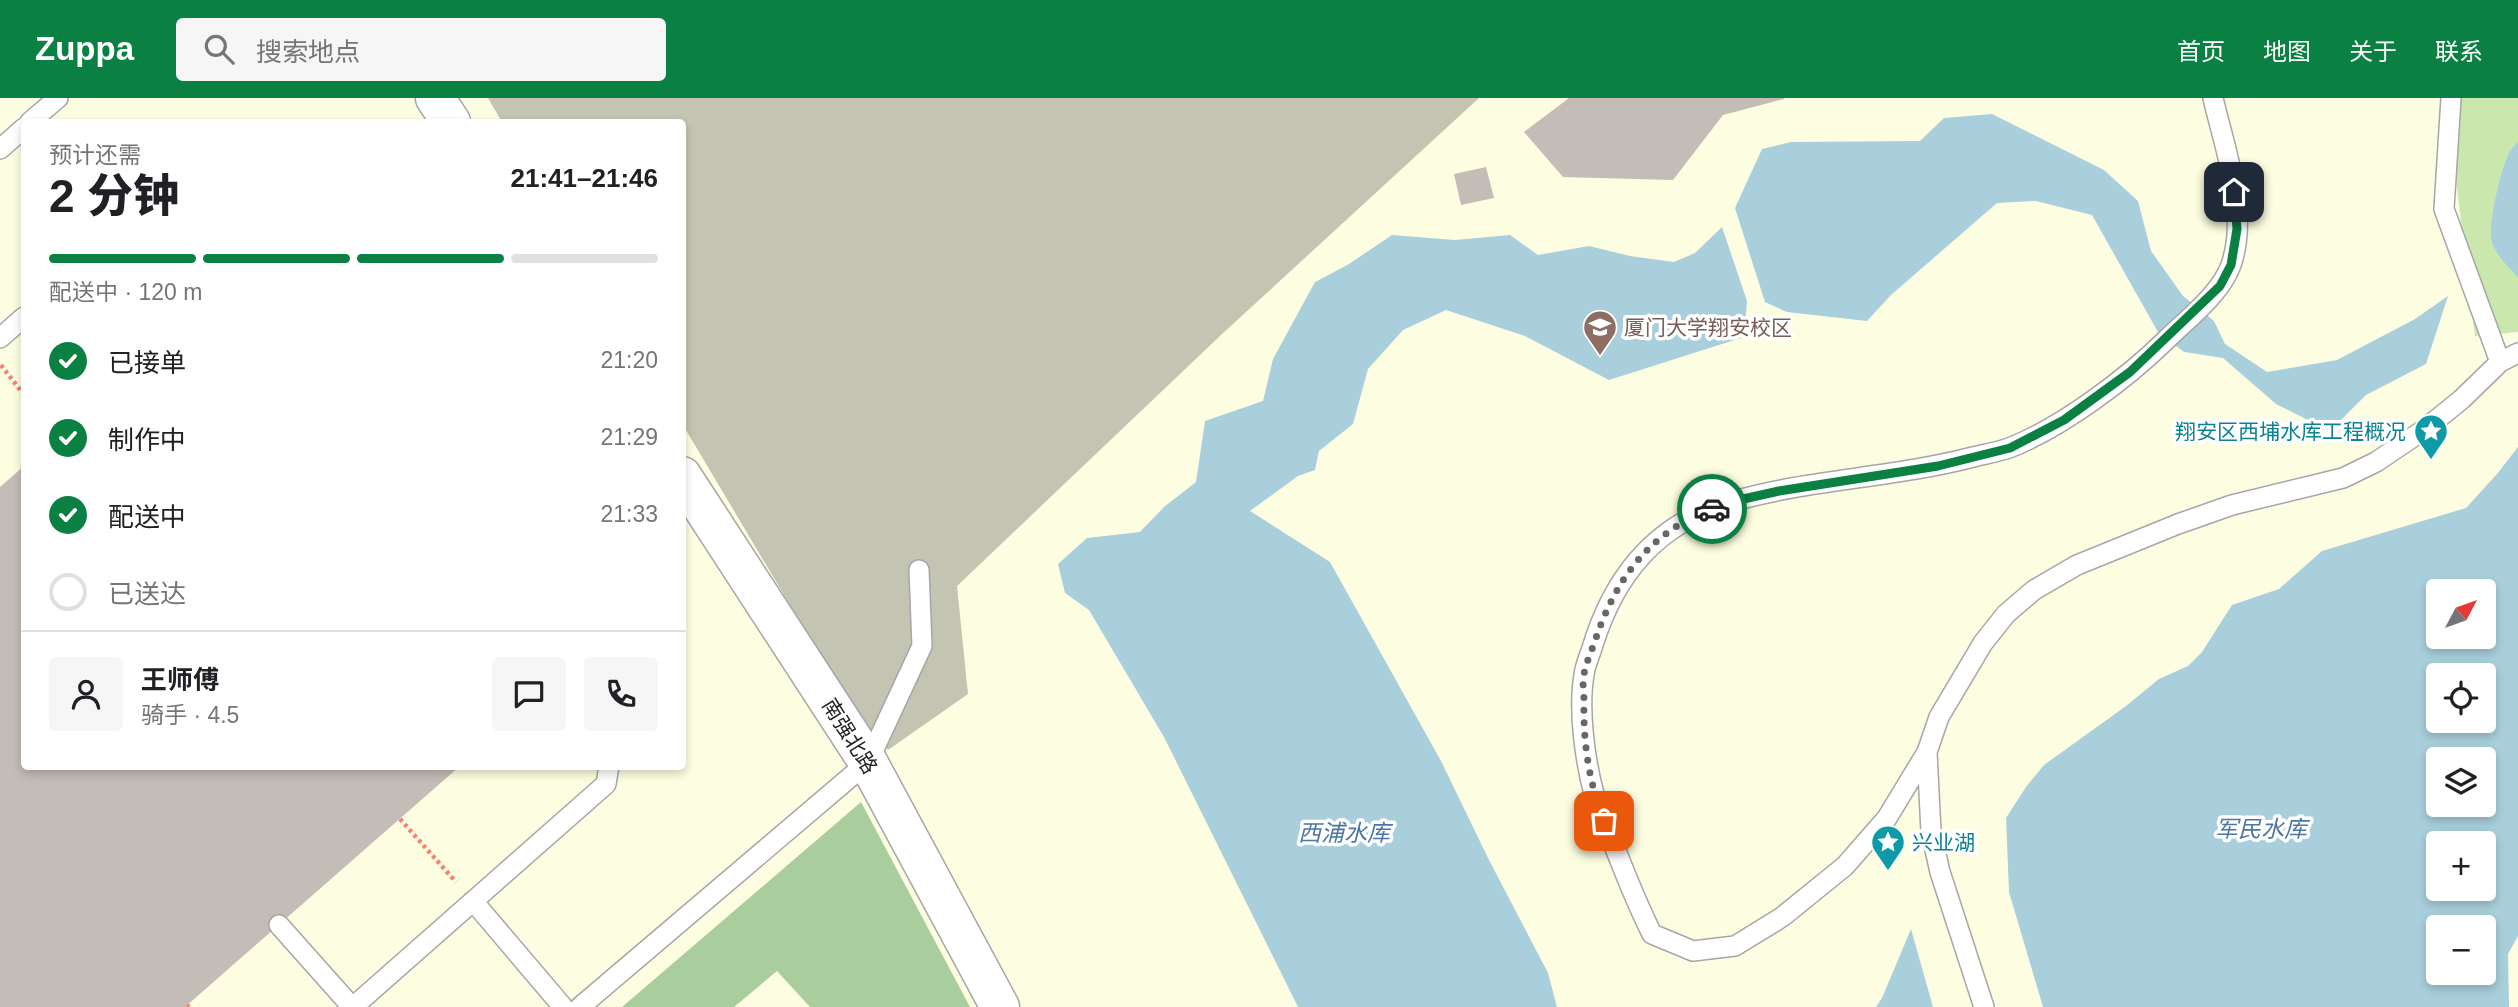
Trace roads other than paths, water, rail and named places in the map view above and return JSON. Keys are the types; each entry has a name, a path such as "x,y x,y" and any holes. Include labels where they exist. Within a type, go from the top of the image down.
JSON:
{"street":[{"path":"435,98 449,119"},
{"name":"南强北路","path":"686,482 869,762 1000,1007"}],"lane":[{"path":"34,119 58,98"},
{"path":"2213,98 2234,192 2237,229 2231,265 2220,286 2130,372 2064,420 2010,448 1938,466 1779,491 1730,502 1698,514 1665,532 1631,567 1611,597 1584,675 1583,737 1594,796 1633,896 1652,934 1693,951 1735,946 1782,917 1844,866 1887,818 1927,752 1939,717 1983,643 2006,614 2034,590 2077,565 2178,524 2232,505 2343,478 2376,462 2453,407 2500,362 2518,353"},
{"path":"2451,98 2444,209 2500,362"},
{"path":"0,149 21,131"},
{"path":"0,338 21,320"},
{"path":"580,1007 869,762 922,646 919,570"},
{"path":"1927,752 1931,832 1940,872 1984,1007"},
{"path":"279,925 353,1007 606,784 608,770"},
{"path":"472,901 563,1007"}],"water":[{"path":"1992,114 2104,170 2138,201 2151,251 2183,296 2214,321 2225,344 2267,372 2337,360 2415,319 2448,296 2426,364 2366,395 2330,431 2276,404 2223,358 2184,352 2158,332 2092,215 2036,201 1997,203 1891,295 1867,321 1787,312 1765,302 1735,208 1762,149 1791,142 1920,141 1944,118"},
{"path":"2518,142 2518,277 2496,252 2491,235 2502,173 2509,153"},
{"name":"西浦水库","path":"1722,227 1747,301 1744,337 1609,380 1525,336 1446,310 1403,330 1368,369 1353,424 1319,451 1315,470 1298,476 1250,511 1330,562 1441,761 1548,973 1557,1007 1298,1007 1164,737 1089,610 1065,593 1058,564 1087,538 1140,532 1164,507 1196,482 1205,421 1263,401 1273,359 1315,282 1349,264 1392,235 1455,240 1510,235 1538,255 1589,246 1630,256 1674,262 1695,253"},
{"name":"军民水库","path":"2518,447 2518,936 2508,954 2509,1007 2043,1007 2009,892 2006,818 2044,765 2159,679 2188,666 2202,652 2232,605 2279,589 2322,551 2466,508"},
{"path":"1911,929 1933,1007 1876,1007 1882,998"}],"place":[{"name":"厦门大学翔安校区","path":"1600,357"},
{"name":"翔安区西埔水库工程概况","path":"2431,461"},
{"name":"兴业湖","path":"1888,872"}]}
